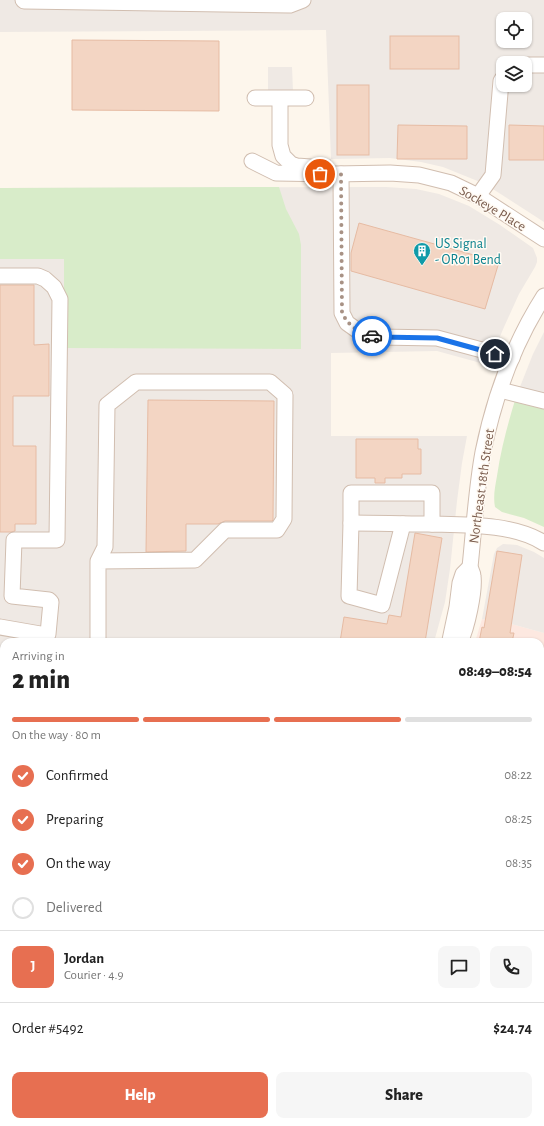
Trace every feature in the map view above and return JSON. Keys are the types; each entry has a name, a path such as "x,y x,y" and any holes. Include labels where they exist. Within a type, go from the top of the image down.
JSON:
{"street":[{"path":"23,0 290,5 303,0"},
{"path":"532,65 544,65"},
{"path":"478,196 492,175 500,92"},
{"path":"255,98 306,98"},
{"path":"280,99 280,145 283,156 292,164 297,166 327,168 338,174 342,313 347,323 361,333 373,336 437,338 512,358"},
{"name":"Sockeye Place","path":"252,161 276,173 390,173 419,175 451,183 478,196 544,240"},
{"path":"0,276 38,276 45,279 54,287 60,299 57,540 14,540 6,597 49,600 51,602 48,634 46,635 0,627"},
{"name":"Northeast 18th Street","path":"463,638 473,585 473,575 470,567 474,525 483,453 489,424 512,358 535,310 544,296"},
{"path":"98,561 195,560 225,530 277,530 284,519 285,395 270,382 136,382 107,405 105,547 98,561 98,638"},
{"path":"500,390 544,401"},
{"path":"404,524 382,605 349,596 351,493 432,493 432,524"},
{"path":"351,523 474,525 511,530 537,538 544,543"},
{"name":"Northeast 18th Street","path":"450,638 460,583 463,574 470,567"}],"shaded area":[{"path":"0,0 544,0 544,222 485,184 443,167 421,162 390,158 331,159 326,30 0,32"},
{"path":"268,67 292,67 293,91 311,91 311,104 292,104 286,109 285,149 297,160 331,159 331,171 288,168 273,106 253,105 252,90 268,90"},
{"path":"386,187 416,189 439,194 469,206 533,248 537,262 519,294 488,365 437,351 331,353 331,436 467,436 462,463 445,602 435,638 0,638 0,188"},
{"path":"544,332 544,404 516,397 533,354"},
{"path":"503,544 517,545 544,558 544,633 515,625 482,619 494,554 497,548"},
{"path":"482,619 515,625 544,633 544,638 476,638"}],"green space":[{"path":"279,187 286,209 299,234 301,245 301,349 64,348 64,259 0,259 0,188"},
{"path":"516,397 544,404 544,527 524,518 502,512 495,507 494,492 501,456"}],"building":[{"path":"390,36 459,36 459,69 390,69"},
{"path":"72,40 219,41 219,111 72,110"},
{"path":"337,85 369,85 369,155 337,155"},
{"path":"398,125 467,126 467,159 397,159"},
{"path":"509,125 544,126 544,160 509,160"},
{"name":"US Signal - OR01 Bend","path":"359,223 499,262 485,309 351,271 351,253"},
{"path":"0,285 34,285 34,345 49,344 49,396 13,396 13,446 36,446 36,524 15,524 15,531 11,532 0,532"},
{"path":"148,400 274,401 273,520 225,521 218,524 186,524 186,551 146,552"},
{"path":"356,439 418,439 418,449 421,449 421,474 402,474 402,478 385,478 385,483 375,483 375,478 356,478"},
{"path":"415,533 442,538 426,638 341,638 344,617 387,624 389,615 401,617"},
{"path":"497,551 522,555 510,633 514,633 513,638 480,638 482,627 484,628"}],"way so far":[{"path":"320,174 341,174 342,313 347,323 361,333 372,336"}],"place":[{"name":"US Signal - OR01 Bend","path":"422,266"}],"route":[{"path":"372,336 437,338 495,354"}]}
